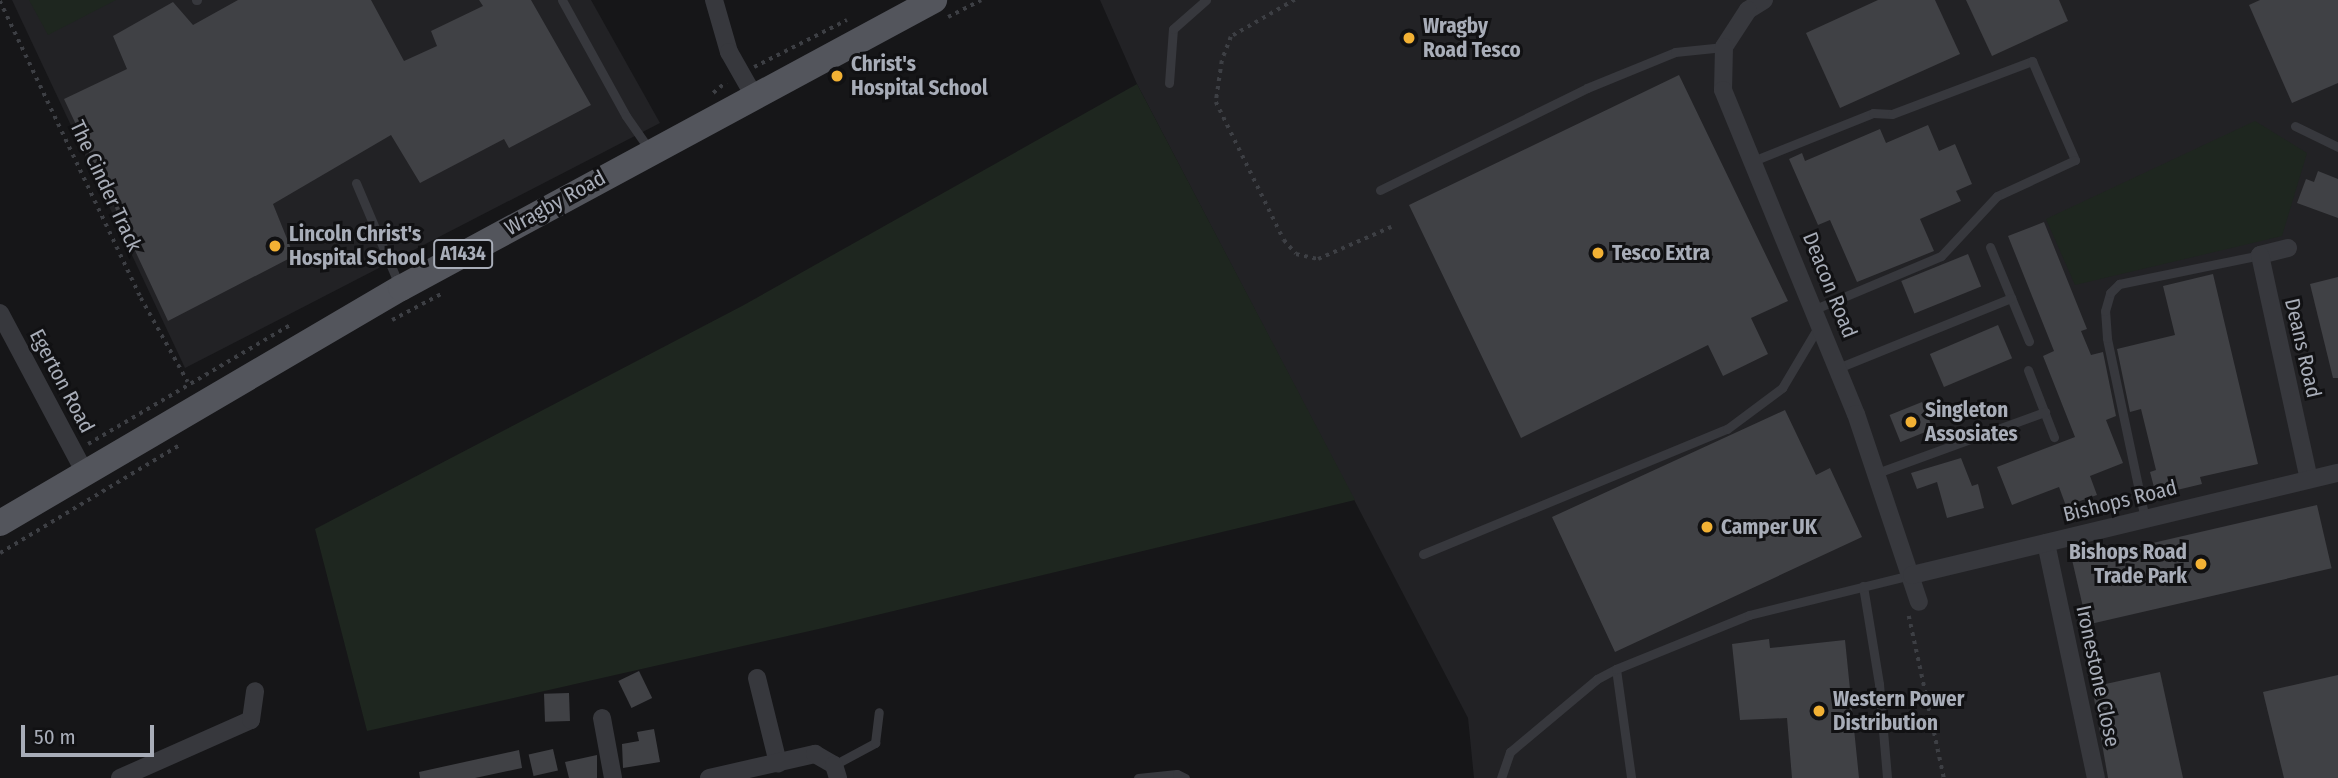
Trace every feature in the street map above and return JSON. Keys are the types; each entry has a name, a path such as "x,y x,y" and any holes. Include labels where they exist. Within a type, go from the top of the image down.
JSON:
{"main road":[{"name":"Wragby Road","path":"0,523 84,471 401,288 650,150 754,96 939,10"}],"street":[{"path":"715,0 729,51 754,96"},
{"path":"1724,47 1748,9 1763,0"},
{"name":"Deacon Road","path":"1724,47 1723,90 1839,368 1912,575 1919,602"},
{"path":"2260,255 2288,248"},
{"name":"Deans Road","path":"2260,255 2309,478"},
{"name":"Egerton Road","path":"0,313 84,471"},
{"name":"Bishops Road","path":"1912,575 2338,472"},
{"name":"Ironestone Close","path":"2046,543 2096,778"},
{"path":"757,678 778,763"},
{"path":"120,778 251,720 255,691"},
{"path":"601,718 613,778"},
{"path":"709,778 815,754 836,772"}],"lane":[{"path":"562,0 626,116 650,150"},
{"path":"1170,83 1173,29 1206,0"},
{"path":"1380,191 1587,88 1675,52 1724,47"},
{"path":"1423,554 1727,429 1782,388 1818,316 1941,256 1997,196 2075,160 2032,61 1892,114 1873,113 1753,161"},
{"path":"2295,126 2338,148"},
{"path":"356,183 401,288"},
{"path":"1990,247 2029,341"},
{"path":"2145,519 2107,338 2105,311 2110,293 2119,284 2260,255"},
{"path":"1839,368 2011,298"},
{"path":"2028,370 2054,437"},
{"path":"1877,473 2045,412"},
{"path":"1501,778 1510,752 1597,679 1616,669 1749,615 1912,575"},
{"path":"1863,586 1879,684 1887,778"},
{"path":"1616,669 1631,777"},
{"path":"836,772 875,743 879,712"},
{"path":"1138,778 1177,774 1185,778"}],"path":[{"path":"939,10 981,0"},
{"path":"1295,0 1231,37 1217,82 1216,102 1284,240 1296,254 1318,259 1391,228"},
{"name":"The Cinder Track","path":"0,1 142,298 188,382"},
{"path":"753,68 850,19"},
{"path":"390,322 451,288"},
{"path":"0,553 189,439"},
{"path":"1919,602 1909,616 1944,778"}],"shaded area":[{"name":"Lincoln Christ's Hospital School","path":"12,0 591,0 660,123 185,368"},
{"path":"29,0 116,0 48,35"},
{"path":"1100,0 2338,0 2338,778 1474,778 1468,718 1137,84"},
{"path":"1137,84 1355,500 823,628 367,731 315,529 742,306"},
{"path":"2255,121 2307,153 2282,236 2075,285 2046,219"}],"building":[{"name":"Lincoln Christ's Hospital School","path":"238,0 371,0 404,61 437,46 431,31 483,6 479,0 531,0 591,105 509,148 504,139 420,183 391,135 273,204 294,256 168,321 64,99 127,69 113,36 173,2 193,25"},
{"path":"1878,0 1935,0 1960,54 1840,108 1806,33"},
{"path":"1966,0 2059,0 2068,21 1992,56"},
{"path":"2260,0 2338,0 2338,83 2292,103 2249,5"},
{"name":"Tesco Extra","path":"1679,75 1788,301 1751,318 1768,354 1723,376 1708,345 1521,438 1409,205"},
{"path":"1928,125 1939,151 1955,144 1972,184 1956,191 1961,201 1920,219 1934,251 1857,282 1830,220 1818,225 1789,159 1802,153 1805,161 1880,129 1886,143"},
{"path":"2318,171 2338,179 2338,218 2297,203 2306,179 2314,182"},
{"path":"2044,222 2087,329 2081,331 2091,355 2103,352 2116,416 2106,420 2123,463 2090,476 2097,495 2066,506 2059,487 2012,505 1997,467 2075,437 2043,356 2054,351 2008,236"},
{"path":"1968,254 1981,286 1914,313 1901,281"},
{"path":"2213,274 2258,464 2200,477 2202,484 2156,495 2150,472 2156,470 2141,409 2130,412 2117,349 2175,335 2163,286"},
{"path":"2338,277 2338,378 2333,378 2310,284"},
{"path":"1998,325 2012,358 1944,387 1930,354"},
{"name":"Singleton Assosiates","path":"1922,402 1933,429 1900,442 1890,415"},
{"name":"Camper UK","path":"1785,410 1816,475 1830,468 1862,537 1615,652 1552,517"},
{"path":"1961,458 1972,486 1978,484 1984,508 1947,518 1937,482 1917,489 1911,473"},
{"name":"Bishops Road Trade Park","path":"2317,505 2332,568 2087,625 2072,561"},
{"name":"Western Power Distribution","path":"1769,639 1770,648 1845,640 1859,778 1792,778 1787,718 1740,720 1732,644"},
{"path":"639,671 652,698 631,708 618,681"},
{"path":"2160,672 2183,778 2108,778 2092,687"},
{"path":"2338,675 2338,778 2284,778 2263,692"},
{"path":"569,693 570,721 545,722 544,694"},
{"path":"654,729 660,762 623,768 622,744 639,741 637,732"},
{"path":"553,749 558,770 534,776 529,755"},
{"path":"519,750 522,768 475,778 420,778 419,772"},
{"path":"597,755 597,778 569,778 565,762"}],"place":[{"name":"Wragby Road Tesco","path":"1409,38"},
{"name":"Christ's Hospital School","path":"837,76"},
{"name":"Lincoln Christ's Hospital School","path":"275,246"},
{"name":"Tesco Extra","path":"1598,253"},
{"name":"Singleton Assosiates","path":"1911,422"},
{"name":"Camper UK","path":"1707,527"},
{"name":"Bishops Road Trade Park","path":"2201,564"},
{"name":"Western Power Distribution","path":"1819,711"}]}
